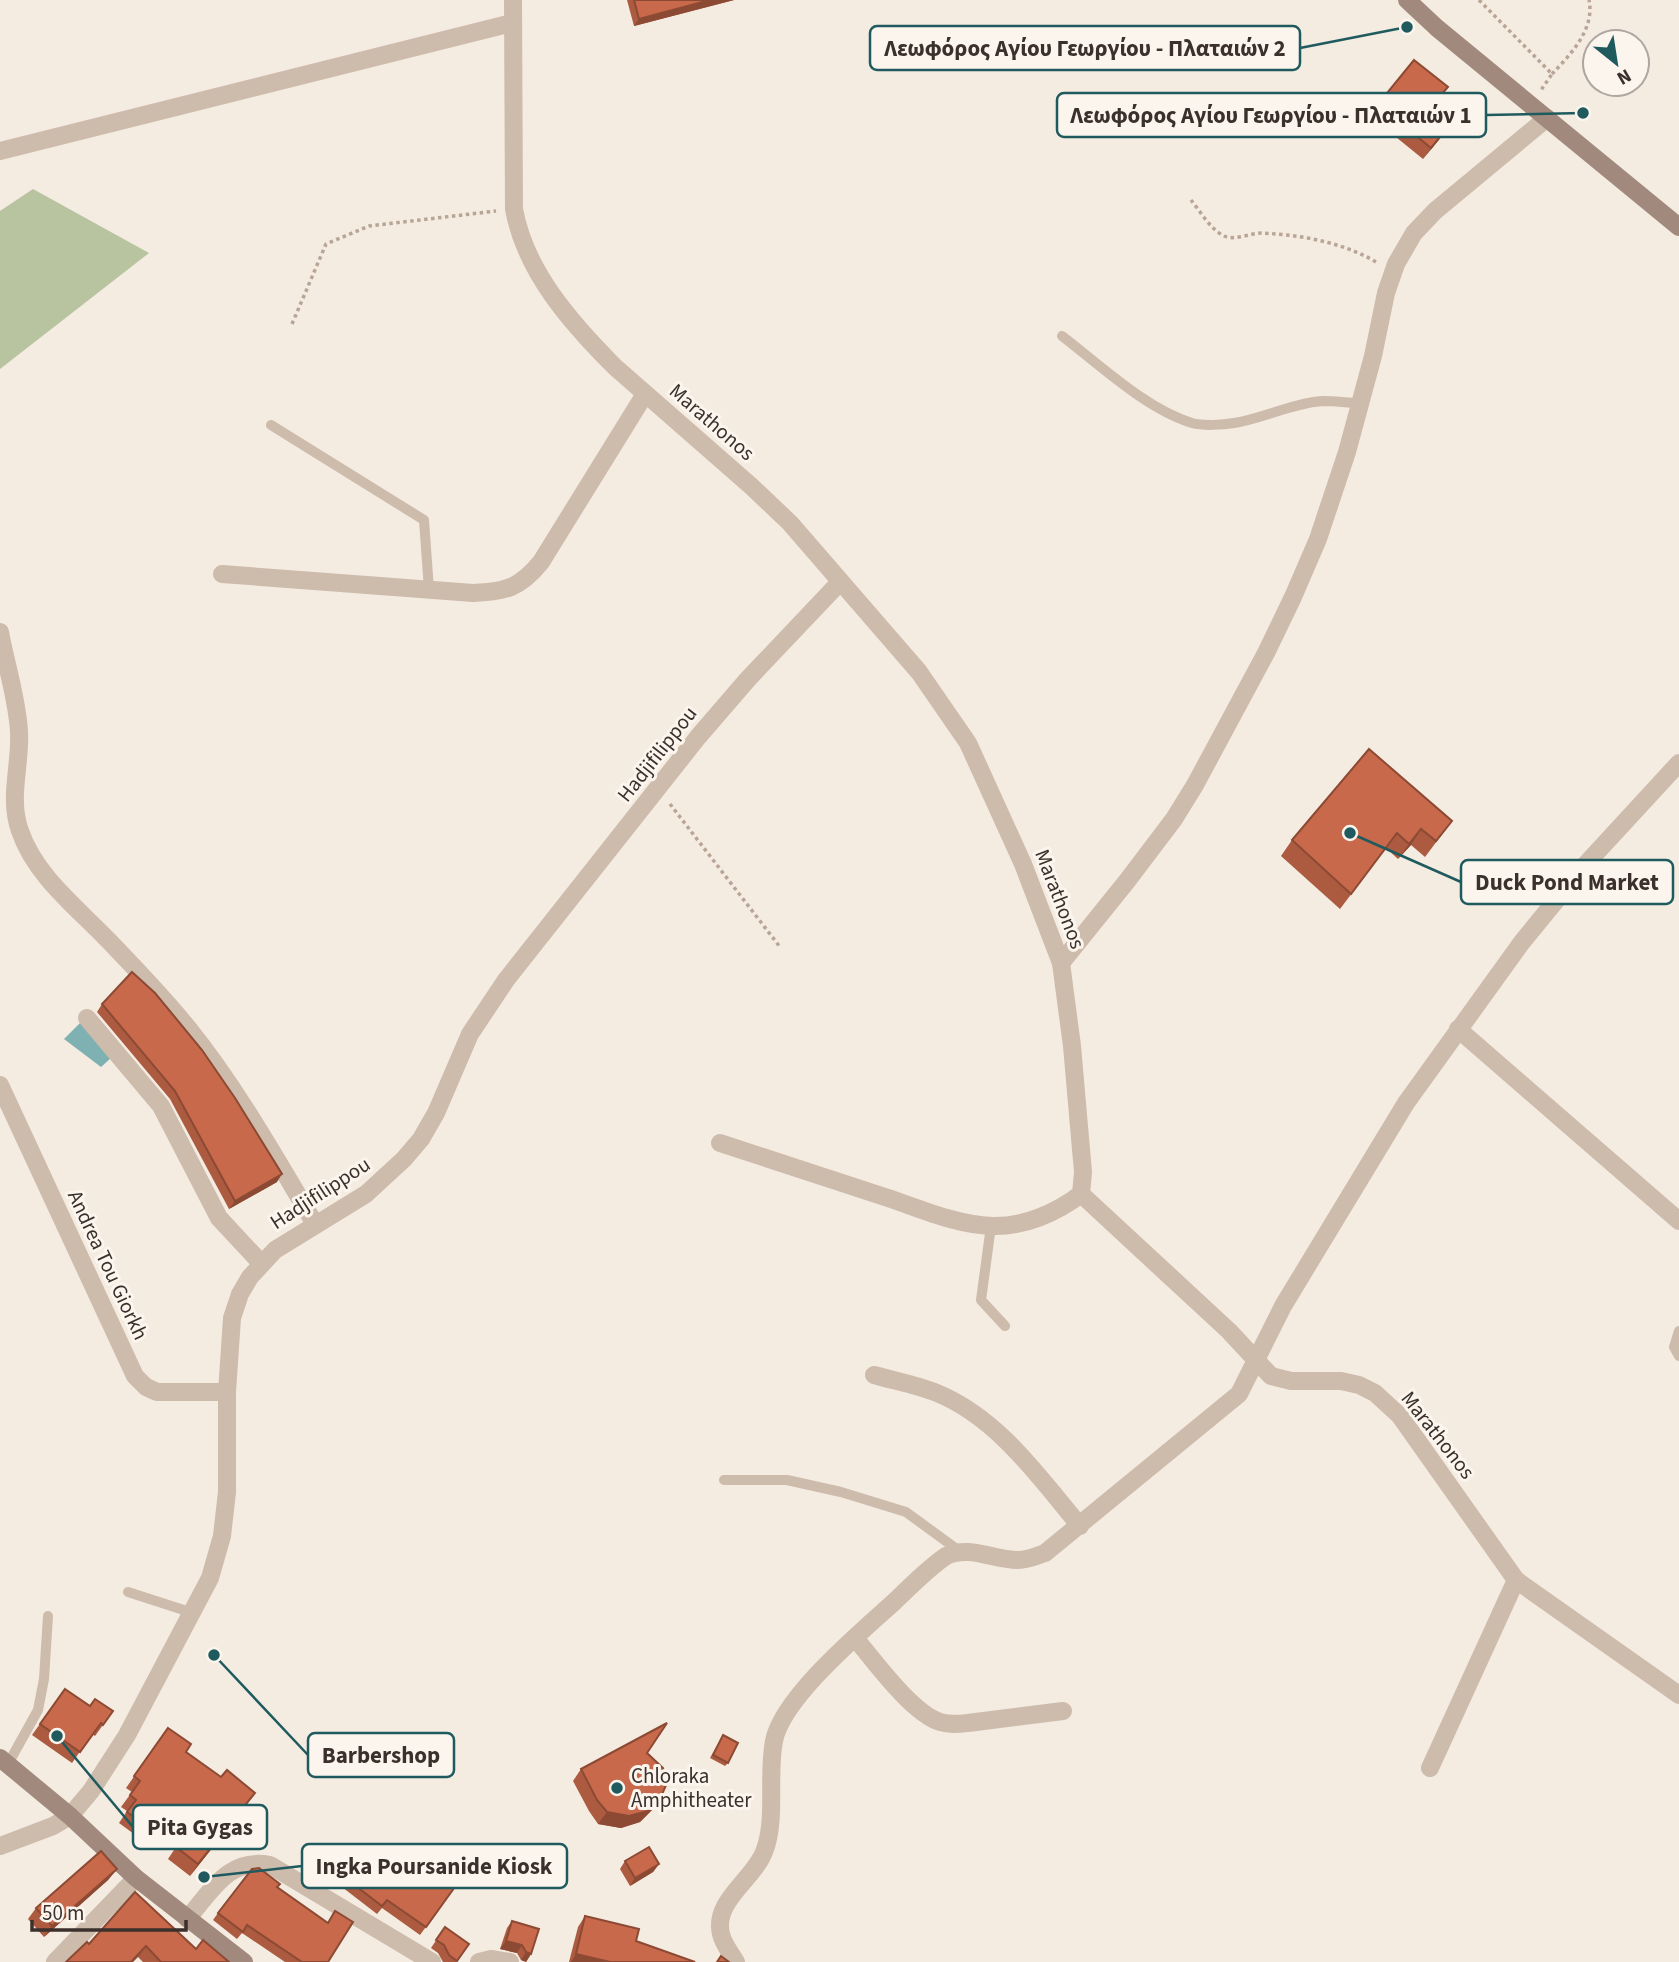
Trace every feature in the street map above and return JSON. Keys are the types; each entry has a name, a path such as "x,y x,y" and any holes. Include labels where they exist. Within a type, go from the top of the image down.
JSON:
{"main road":[{"path":"1407,0 1679,227"},
{"path":"4,1761 70,1816 136,1878 244,1962"}],"street":[{"name":"Marathonos","path":"513,0 513,209 525,248 546,285 595,347 790,523 919,672 968,743 1023,864 1060,963 1073,1059 1083,1172 1081,1194 1229,1331 1271,1376 1278,1379 1341,1381 1359,1385 1375,1393 1400,1416 1516,1580 1679,1695"},
{"path":"0,151 512,23"},
{"path":"1060,963 1174,818 1195,785 1266,653 1318,539 1361,404 1386,293 1393,272 1414,233 1435,211 1547,118"},
{"path":"222,574 473,593 498,592 514,586 530,575 645,394"},
{"name":"Hadjifilippou","path":"70,1816 97,1783 127,1735 210,1578 222,1536 227,1492 227,1392 232,1318 240,1294 261,1263 275,1250 366,1194 386,1178 421,1139 436,1113 470,1034 487,1005 658,788 748,679 840,582"},
{"path":"0,635 19,730 19,751 7,792 20,832 41,869 187,1028 251,1118 315,1224"},
{"path":"736,1962 721,1935 720,1922 723,1910 758,1864 765,1850 769,1833 770,1770 774,1739 780,1722 791,1705 855,1638 936,1563 958,1550 1003,1559 1027,1559 1045,1553 1239,1394 1283,1306 1406,1103 1522,942 1585,865 1679,763"},
{"path":"87,1018 161,1106 219,1218 261,1263"},
{"path":"1458,1029 1679,1221"},
{"name":"Andrea Tou Giorkh","path":"0,1085 135,1376 146,1387 157,1392 227,1392"},
{"path":"720,1143 943,1216 990,1226 1036,1219 1062,1207 1081,1194"},
{"path":"874,1376 937,1393 970,1411 1027,1462 1080,1526"},
{"path":"1430,1768 1516,1580"},
{"path":"855,1638 915,1707 940,1722 968,1723 1063,1711"},
{"path":"0,1846 35,1834 70,1816"},
{"path":"187,1919 229,1872 242,1865 270,1865 432,1962"},
{"path":"55,1962 136,1878"},
{"path":"478,1962 491,1959 510,1962"}],"lane":[{"path":"1062,336 1143,397 1194,424 1231,424 1323,401 1361,404"},
{"path":"271,425 424,520 429,590"},
{"path":"990,1226 981,1300 1005,1326"},
{"path":"1679,1331 1674,1347 1679,1356"},
{"path":"724,1480 787,1480 841,1492 906,1512 958,1550"},
{"path":"128,1592 193,1613"},
{"path":"4,1761 37,1710 44,1679 48,1616"}],"path":[{"path":"1479,0 1552,74"},
{"path":"1530,105 1552,74 1574,51 1591,10 1589,0"},
{"path":"1191,200 1223,236 1260,233 1346,246 1393,272"},
{"path":"292,324 326,244 369,226 513,209"},
{"path":"658,788 780,947"}],"green space":[{"path":"33,189 149,253 0,369 0,211"}],"water":[{"path":"82,1021 111,1058 101,1067 64,1039"}],"building":[{"path":"634,0 710,0 639,19"},
{"path":"1414,60 1448,87 1429,109 1449,126 1431,148 1378,104"},
{"path":"1369,749 1452,821 1436,841 1421,829 1409,844 1397,833 1351,894 1292,840"},
{"path":"132,972 155,993 202,1050 282,1174 235,1201 175,1091 102,1004"},
{"path":"65,1689 90,1706 95,1699 113,1711 80,1752 40,1724"},
{"name":"Chloraka Amphitheater","path":"667,1723 647,1753 663,1768 667,1783 660,1799 648,1811 629,1816 607,1812 597,1800 581,1769"},
{"path":"168,1728 191,1744 186,1752 221,1777 227,1770 255,1793 198,1864 176,1847 194,1828 179,1814 157,1833 127,1812 136,1800 130,1795 140,1781 134,1776"},
{"path":"723,1735 738,1743 728,1763 713,1755"},
{"path":"649,1847 659,1864 635,1878 625,1861"},
{"path":"371,1849 419,1885 432,1866 457,1884 426,1927 387,1900 382,1906 348,1880"},
{"path":"101,1851 117,1869 52,1926 36,1908"},
{"path":"259,1868 280,1884 277,1887 328,1923 335,1911 353,1922 328,1962 302,1962 247,1925 243,1932 218,1913 252,1869"},
{"path":"135,1892 196,1949 203,1940 229,1962 161,1962 146,1946 131,1962 66,1962 87,1942 89,1944"},
{"path":"585,1916 639,1929 636,1941 695,1962 610,1962 576,1954"},
{"path":"512,1921 539,1929 531,1954 526,1952 522,1945 506,1941"},
{"path":"445,1927 469,1944 457,1961 449,1955 444,1945 436,1940"},
{"path":"721,1956 729,1962 717,1962"}],"place":[{"name":"Λεωφόρος Αγίου Γεωργίου - Πλαταιών 2","path":"1407,27"},
{"name":"Λεωφόρος Αγίου Γεωργίου - Πλαταιών 1","path":"1583,113"},
{"name":"Duck Pond Market","path":"1350,833"},
{"name":"Barbershop","path":"214,1655"},
{"name":"Pita Gygas","path":"57,1736"},
{"name":"Chloraka Amphitheater","path":"617,1788"},
{"name":"Ingka Poursanide Kiosk","path":"204,1877"}]}
